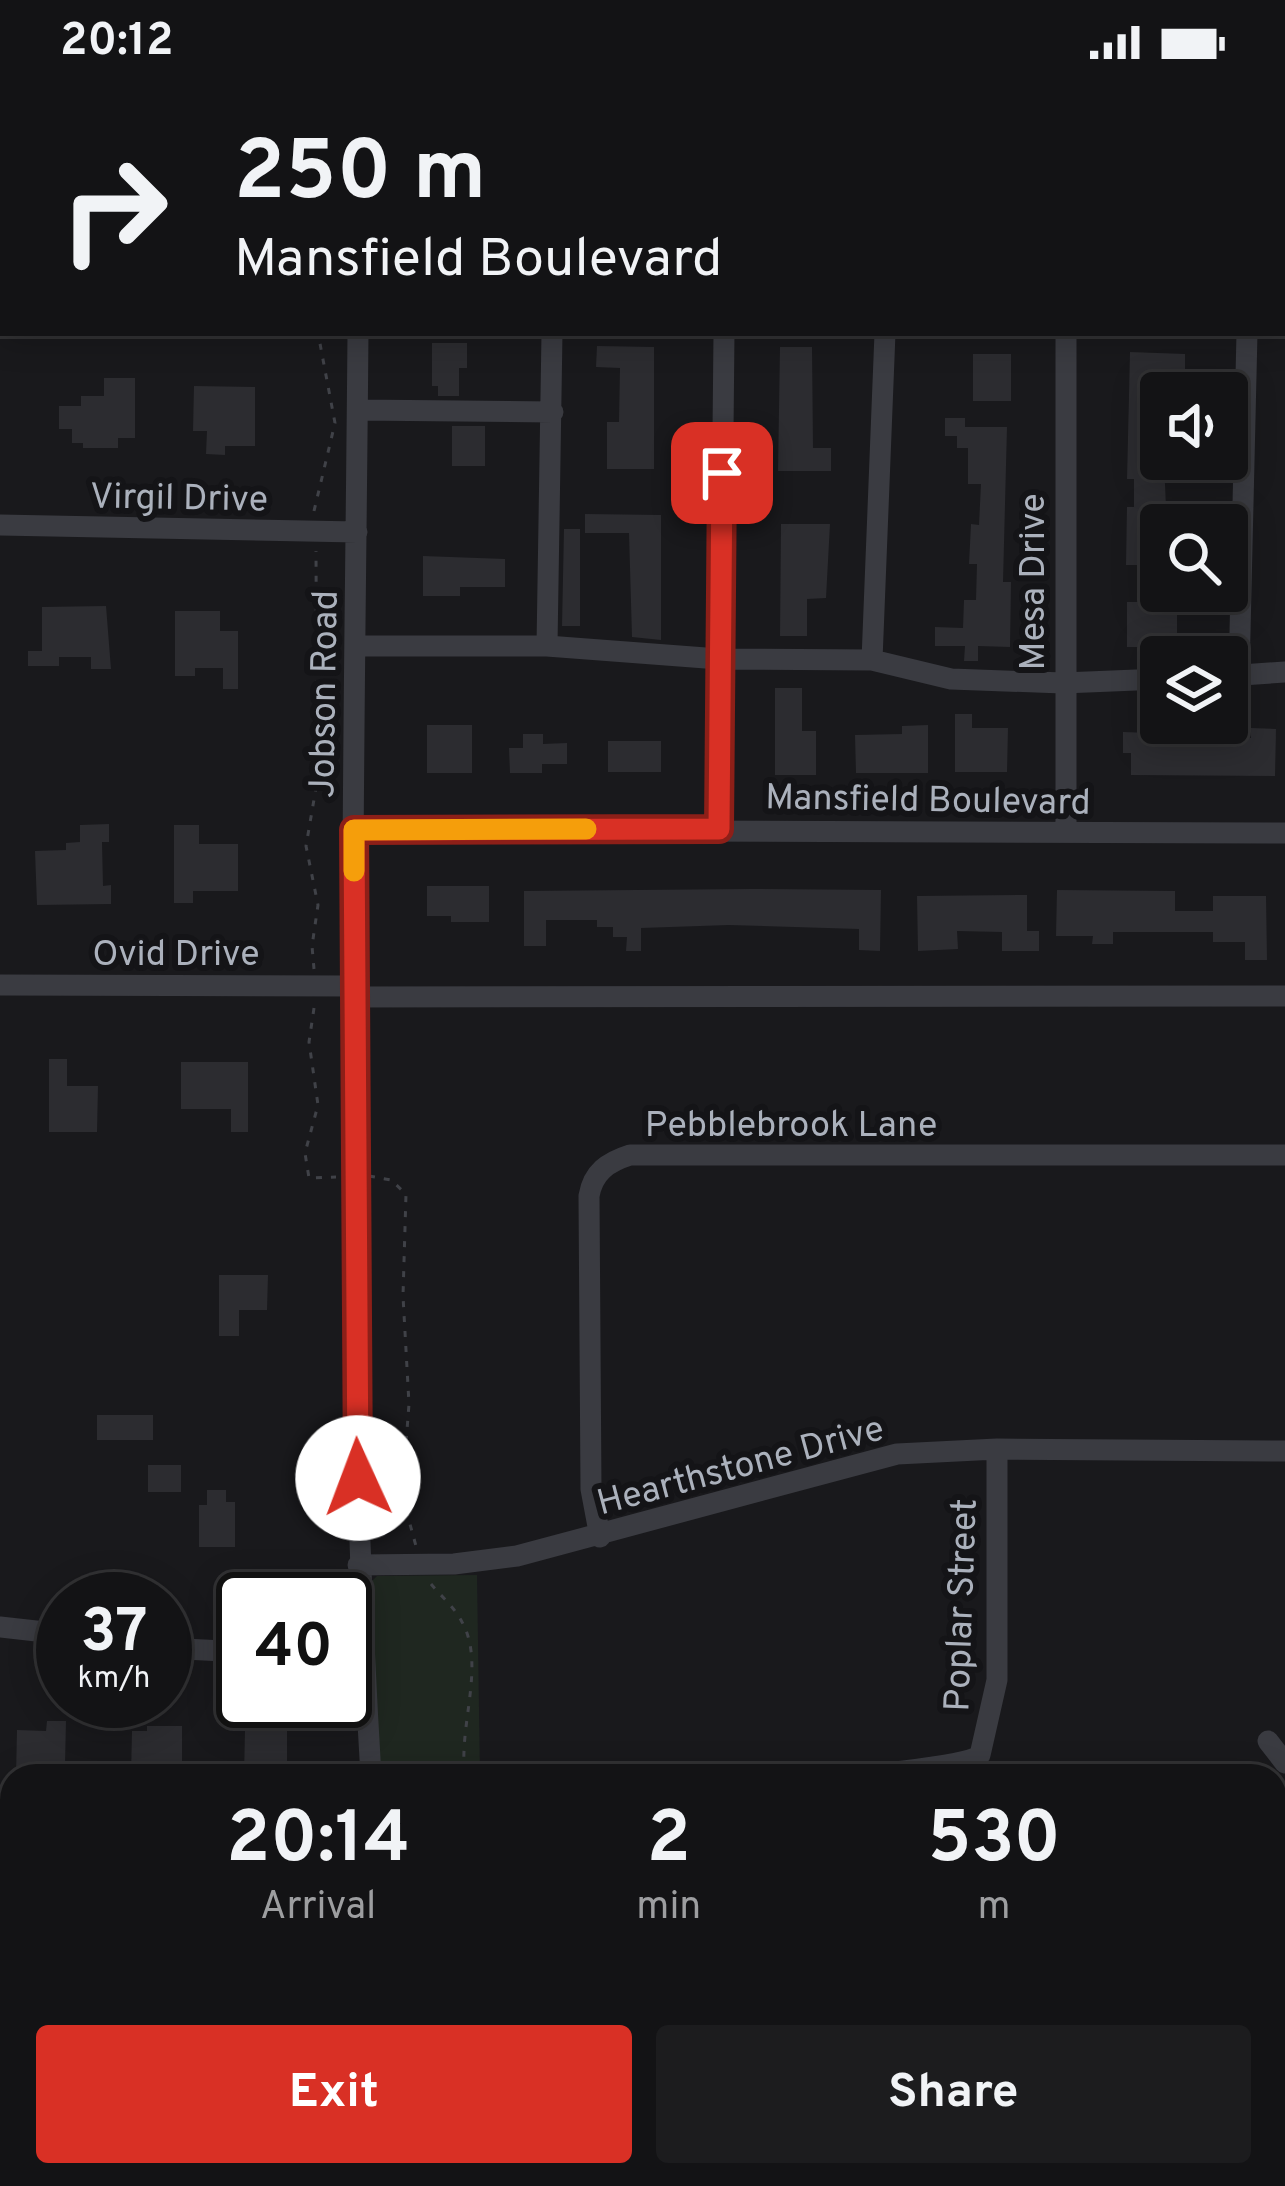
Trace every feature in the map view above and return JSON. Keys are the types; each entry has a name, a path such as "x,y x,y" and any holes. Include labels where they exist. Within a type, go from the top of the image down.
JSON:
{"street":[{"name":"Jobson Road","path":"358,336 352,991 358,1572"},
{"path":"548,646 552,336"},
{"path":"719,829 724,336"},
{"path":"872,660 885,336"},
{"name":"Mesa Drive","path":"1066,336 1066,832"},
{"path":"1235,636 1247,336"},
{"path":"358,410 553,412"},
{"name":"Virgil Drive","path":"0,526 356,532"},
{"path":"356,646 548,646 719,659 872,660 951,679 1140,680"},
{"path":"1248,675 1285,672"},
{"name":"Mansfield Boulevard","path":"354,830 1285,833"},
{"name":"Ovid Drive","path":"0,985 1285,996"},
{"name":"Pebblebrook Lane","path":"600,1537 591,1489 589,1196 592,1181 612,1161 630,1155 1285,1155"},
{"name":"Hearthstone Drive","path":"358,1565 487,1562 600,1537 897,1454 997,1449 1285,1451"},
{"name":"Poplar Street","path":"953,1764 974,1761 985,1740 997,1680 997,1449"},
{"path":"0,1627 36,1631"},
{"name":"Jobson Road","path":"365,1728 369,1764"},
{"path":"1268,1741 1285,1763"}],"path":[{"path":"428,1580 462,1620 472,1656 460,1746 463,1764"}],"shaded area":[{"path":"477,1575 480,1764 374,1764 372,1581 377,1576"}],"building":[{"path":"432,343 467,343 467,368 459,368 459,396 438,396 438,386 432,386"},
{"path":"597,346 654,347 654,469 607,469 607,422 619,422 620,368 596,367"},
{"path":"780,347 812,347 813,448 831,448 831,471 778,471"},
{"path":"1130,352 1185,354 1185,369 1178,372 1140,372 1140,480 1165,480 1166,504 1140,504 1140,565 1126,565 1127,507 1134,507 1134,479 1127,479"},
{"path":"973,354 1011,354 1011,401 973,401"},
{"path":"104,378 135,378 135,438 118,438 118,448 83,448 83,443 72,443 72,429 59,429 59,406 81,406 81,396 104,396"},
{"path":"194,386 255,387 255,446 225,446 225,455 206,454 207,431 193,431"},
{"path":"945,418 965,418 965,427 1007,427 1003,582 1011,582 1010,647 978,646 978,661 964,661 965,646 935,646 935,627 963,628 964,600 976,600 977,564 969,564 971,524 979,525 981,484 968,484 968,448 957,448 957,436 945,436"},
{"path":"452,426 485,426 485,466 452,466"},
{"path":"585,514 661,515 661,640 632,637 629,533 585,533"},
{"path":"781,524 830,524 826,598 807,599 807,636 780,636"},
{"path":"564,529 580,529 580,626 562,626"},
{"path":"423,556 505,559 505,587 460,587 460,596 423,596"},
{"path":"1127,602 1140,602 1140,612 1177,612 1177,636 1140,636 1140,647 1127,647"},
{"path":"106,606 111,669 91,669 91,657 59,657 59,666 28,666 28,651 42,651 42,607"},
{"path":"175,611 220,611 220,631 238,631 238,689 223,689 223,668 195,668 195,676 175,676"},
{"path":"775,688 802,688 802,731 816,731 816,775 775,775"},
{"path":"955,714 972,714 972,728 1008,728 1007,772 955,772"},
{"path":"427,725 472,725 472,773 427,773"},
{"path":"928,725 928,773 856,773 855,735 902,734 902,726"},
{"path":"1251,728 1276,729 1275,776 1131,775 1131,753 1123,753 1123,732 1140,733 1140,744 1248,744"},
{"path":"523,734 543,734 543,744 567,743 567,764 542,764 542,773 510,773 509,748 523,748"},
{"path":"608,741 661,741 661,772 608,772"},
{"path":"109,824 109,842 102,842 103,886 111,885 111,904 37,905 35,851 66,850 66,843 80,842 80,825"},
{"path":"174,825 199,825 199,844 238,844 238,891 193,891 193,903 174,903"},
{"path":"427,886 489,886 489,922 451,922 451,916 427,916"},
{"path":"881,890 880,951 859,950 859,929 729,925 641,928 641,951 626,951 627,937 613,937 613,927 597,927 597,920 546,920 546,946 524,946 524,891"},
{"path":"1057,890 1175,891 1175,911 1213,911 1213,896 1266,896 1267,960 1245,960 1245,942 1213,942 1213,932 1113,932 1113,944 1092,944 1093,936 1056,936"},
{"path":"1027,895 1027,931 1039,931 1039,951 1002,951 1002,932 957,931 958,949 918,951 917,896"},
{"path":"49,1059 67,1059 67,1086 98,1086 97,1132 49,1132"},
{"path":"181,1062 248,1062 248,1132 231,1132 231,1109 181,1109"},
{"path":"219,1275 268,1275 267,1310 239,1310 239,1336 219,1336"},
{"path":"97,1415 153,1415 153,1440 97,1440"},
{"path":"148,1465 181,1465 181,1492 148,1492"},
{"path":"207,1490 226,1490 226,1502 235,1502 235,1547 199,1547 199,1505 207,1505"},
{"path":"66,1728 65,1764 16,1764 17,1730"},
{"path":"182,1728 182,1764 131,1764 132,1731"},
{"path":"245,1730 287,1730 287,1764 244,1764"}],"slow traffic":[{"path":"354,871 354,830 586,829"}],"route":[{"path":"358,1478 352,1116 354,830 719,829 722,473"}]}
